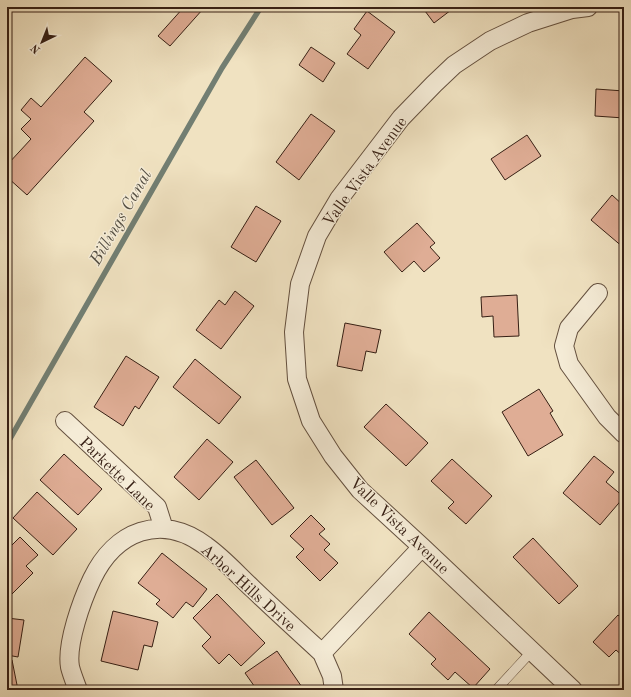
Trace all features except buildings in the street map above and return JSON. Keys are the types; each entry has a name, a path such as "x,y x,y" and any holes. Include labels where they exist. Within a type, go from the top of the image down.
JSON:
{"street":[{"name":"Valle Vista Avenue","path":"573,690 422,546 360,490 333,456 311,421 297,380 294,332 300,284 317,236 339,199 402,118 454,65 490,41 528,23 572,9 588,7"},
{"path":"598,293 569,328 564,346 570,364 607,417 624,434"},
{"name":"Parkette Lane","path":"65,421 157,508 164,529"},
{"name":"Arbor Hills Drive","path":"78,690 70,666 70,646 88,588 99,565 109,552 126,538 146,529 164,529 183,533 206,546 322,653 332,676 334,690"},
{"path":"322,653 422,546"}],"lane":[{"path":"496,690 532,651"}],"waterway":[{"name":"Billings Canal","path":"7,444 222,68 261,7"}]}
